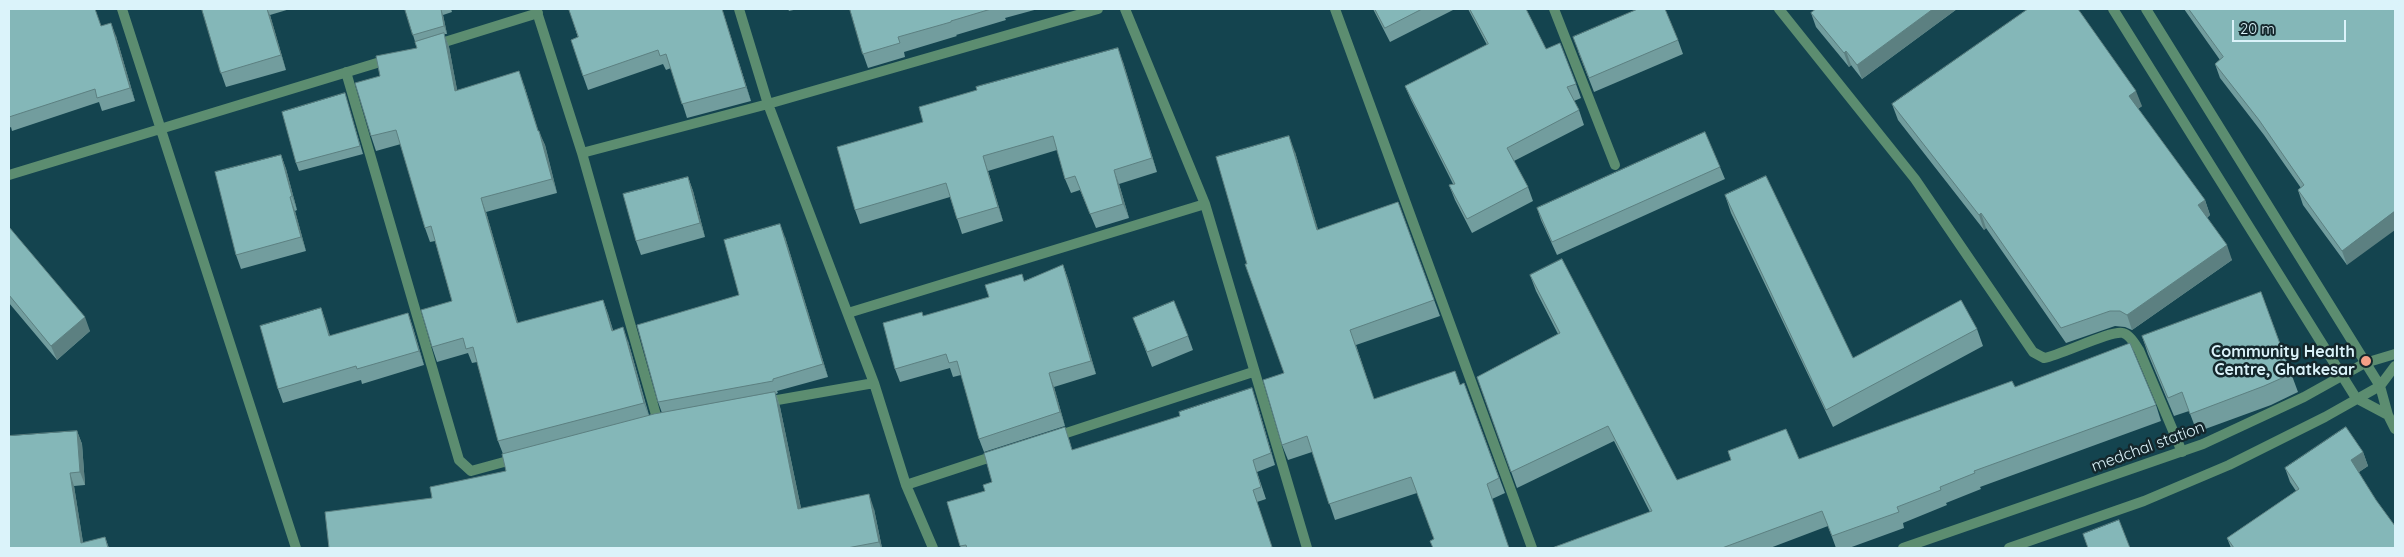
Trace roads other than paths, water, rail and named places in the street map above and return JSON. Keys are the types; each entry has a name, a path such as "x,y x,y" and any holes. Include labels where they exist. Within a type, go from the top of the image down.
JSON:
{"street":[{"path":"122,9 296,548"},
{"path":"739,9 768,104 874,382 906,485 933,548"},
{"path":"582,153 768,104 1098,9"},
{"path":"1126,9 1205,204 1253,372 1307,548"},
{"path":"1335,9 1532,548"},
{"path":"1554,9 1615,165"},
{"path":"1779,9 1915,179 2033,352 2044,358 2056,356 2110,334 2123,333 2132,340 2139,350 2182,452"},
{"path":"2113,9 2356,398 2388,415"},
{"path":"2146,9 2380,386 2388,415 2395,429"},
{"path":"428,47 537,11 582,153 659,422"},
{"path":"9,175 400,56"},
{"path":"346,72 459,460 471,471 527,456"},
{"path":"848,313 1205,204"},
{"name":"medchal station","path":"1904,548 2203,444 2304,397 2365,363 2395,354"},
{"path":"2008,548 2144,501 2220,469 2325,417 2380,386 2395,366"},
{"path":"1047,439 1253,372"},
{"path":"757,404 874,382"},
{"path":"906,485 1009,452"}],"place":[{"name":"Community Health Centre, Ghatkesar","path":"2366,361"}]}
